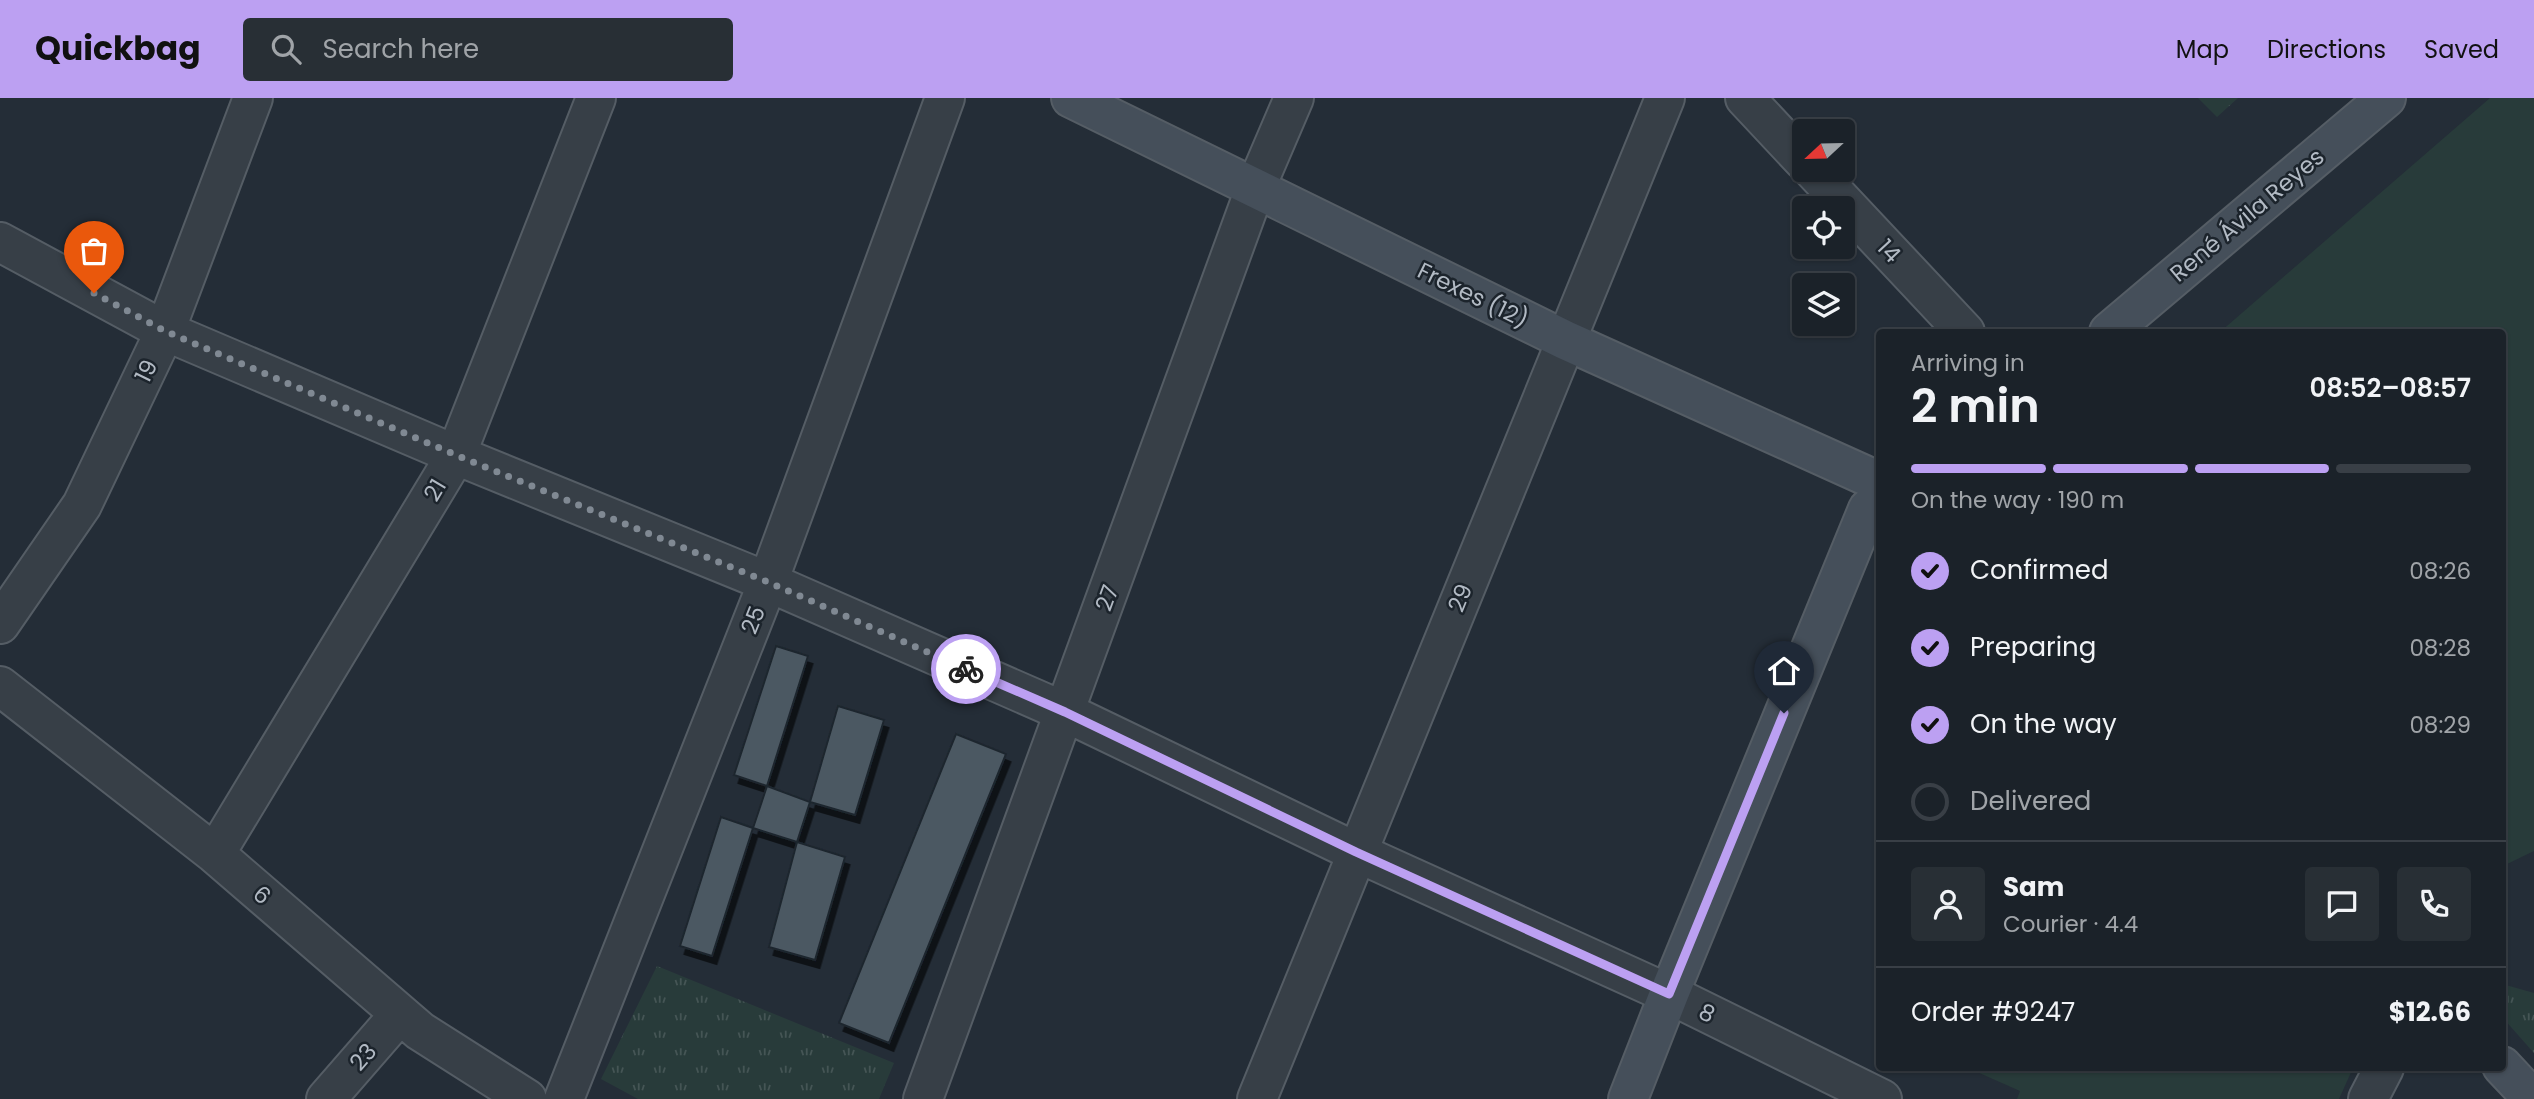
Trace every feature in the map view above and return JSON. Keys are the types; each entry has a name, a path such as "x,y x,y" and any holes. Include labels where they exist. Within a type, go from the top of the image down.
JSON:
{"street":[{"name":"19","path":"0,624 82,505 165,331 253,98"},
{"name":"21","path":"215,854 456,455 596,98"},
{"name":"25","path":"564,1099 768,582 945,98"},
{"name":"Frexes (12)","path":"1071,98 1565,340 1876,480"},
{"name":"27","path":"923,1099 1255,189 1294,98"},
{"name":"29","path":"1257,1099 1665,98"},
{"path":"1745,98 1792,148"},
{"name":"René Ávila Reyes","path":"2113,329 2386,98"},
{"name":"14","path":"1824,182 1962,329"},
{"name":"8","path":"0,242 165,331 456,455 768,582 1065,712 1356,852 1669,994 1882,1099"},
{"path":"1628,1099 1868,509 1876,502"},
{"name":"6","path":"0,686 215,854 420,1031 527,1099"},
{"name":"23","path":"326,1099 400,1014"},
{"path":"2506,1070 2533,1099"},
{"path":"2368,1099 2382,1071"}],"green space":[{"path":"2198,98 2238,98 2217,117"},
{"path":"2490,98 2534,98 2534,851 2506,865 2506,329 2223,329"},
{"path":"657,966 894,1063 879,1099 638,1099 601,1079"},
{"path":"2506,985 2534,993 2534,1053 2506,1021"},
{"path":"1975,1071 2352,1071 2339,1099 2017,1099 2020,1091"}],"building":[{"path":"776,646 808,656 767,786 734,775"},
{"path":"838,706 884,720 855,815 810,802"},
{"path":"956,734 1006,754 889,1043 839,1023"},
{"path":"767,786 810,802 797,842 753,828"},
{"path":"721,817 753,828 712,956 680,946"},
{"path":"797,842 845,857 815,960 769,947"}],"way so far":[{"path":"94,293 165,331 456,455 768,582 966,669"}],"route":[{"path":"966,669 1065,712 1356,852 1669,994 1784,713"}]}
